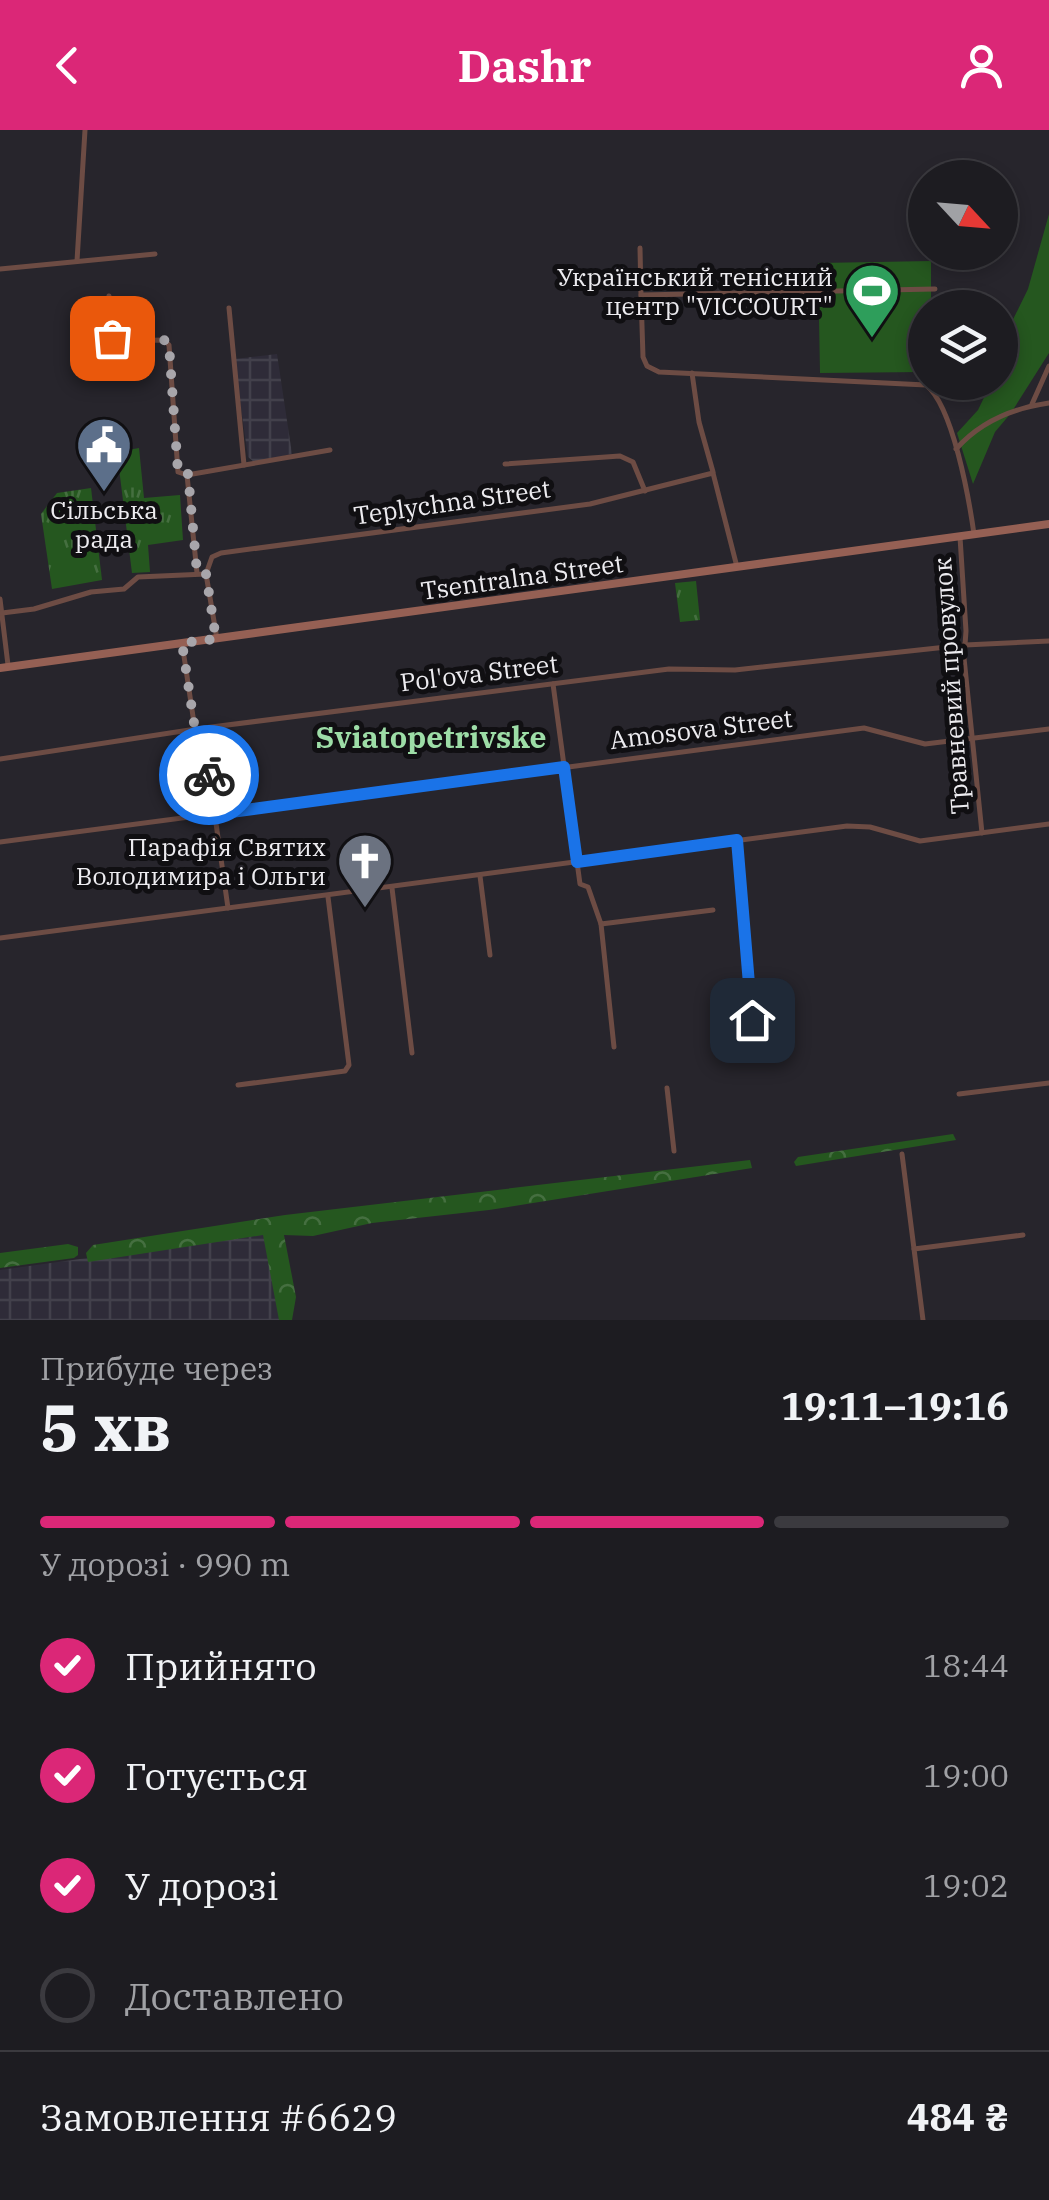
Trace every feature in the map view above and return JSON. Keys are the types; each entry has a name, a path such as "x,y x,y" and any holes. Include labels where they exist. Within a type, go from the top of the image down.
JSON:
{"main road":[{"name":"Tsentralna Street","path":"4,667 1049,524"}],"street":[{"path":"77,261 85,130"},
{"path":"640,248 643,357 647,366 659,372 926,385 938,396 974,534"},
{"path":"0,269 155,254"},
{"path":"641,295 935,289"},
{"path":"109,296 116,342 164,340 169,345 178,472 188,474 330,450"},
{"path":"228,308 244,465"},
{"path":"1031,405 1049,366"},
{"path":"692,373 699,422 737,567"},
{"path":"955,450 969,434 992,420 1049,402"},
{"path":"505,464 620,456 632,462 645,492"},
{"name":"Teplychna Street","path":"206,574 212,557 221,553 502,516 645,492 713,472"},
{"path":"188,474 197,572"},
{"name":"Травневий провулок","path":"960,536 971,739 982,833"},
{"path":"2,612 34,610 91,592 124,589 138,577 197,572 206,574 216,639"},
{"path":"0,599 4,667"},
{"name":"Pol'ova Street","path":"0,760 196,729 669,668 735,670 965,645 1049,640"},
{"path":"182,643 196,729 216,814 228,908"},
{"path":"553,684 580,884 588,887 600,924 614,1048"},
{"name":"Amosova Street","path":"0,842 864,728 925,744 1049,730"},
{"path":"0,938 855,826 920,841 1049,824"},
{"path":"737,840 752,1020"},
{"path":"480,876 490,955"},
{"path":"392,888 412,1052"},
{"path":"238,1084 345,1071 349,1065 328,896"},
{"path":"600,924 713,910"},
{"path":"960,1094 1049,1083"},
{"path":"667,1088 674,1151"},
{"path":"902,1154 922,1320"},
{"path":"914,1249 1023,1235"}],"shaded area":[{"path":"277,354 292,454 254,462 248,457 234,359"},
{"path":"268,1233 281,1320 0,1320 0,1270"}],"green space":[{"path":"1049,214 1049,353 1011,413 995,432 973,484 957,433 983,400 1018,400 1018,309 1028,289"},
{"name":"Український тенісний центр \"VICCOURT\"","path":"908,261 908,270 931,270 931,290 908,290 908,372 820,373 818,263"},
{"path":"139,448 144,498 180,495 183,540 148,545 150,572 132,573 117,452"},
{"path":"91,488 102,580 52,589 41,514 57,493"},
{"path":"696,581 700,620 680,622 675,583"},
{"path":"953,1134 956,1140 796,1166 794,1162 798,1157"},
{"path":"750,1160 752,1168 489,1210 372,1223 313,1236 284,1235 296,1297 292,1320 279,1320 263,1235 88,1262 86,1253 93,1245 285,1215"},
{"path":"68,1244 78,1247 74,1258 0,1268 0,1253"}],"way so far":[{"path":"112,338 120,343 164,340 169,345 178,472 188,474 197,572 206,574 216,639 182,643 194,723 209,775"}],"place":[{"name":"Український тенісний центр \"VICCOURT\"","path":"872,340"},
{"name":"Сільська рада","path":"104,494"},
{"name":"Парафія Святих Володимира і Ольги","path":"365,910"}],"district":[{"name":"Sviatopetrivske","path":"431,738"}],"route":[{"path":"209,775 216,814 564,767 577,862 737,840 752,1020"}]}
